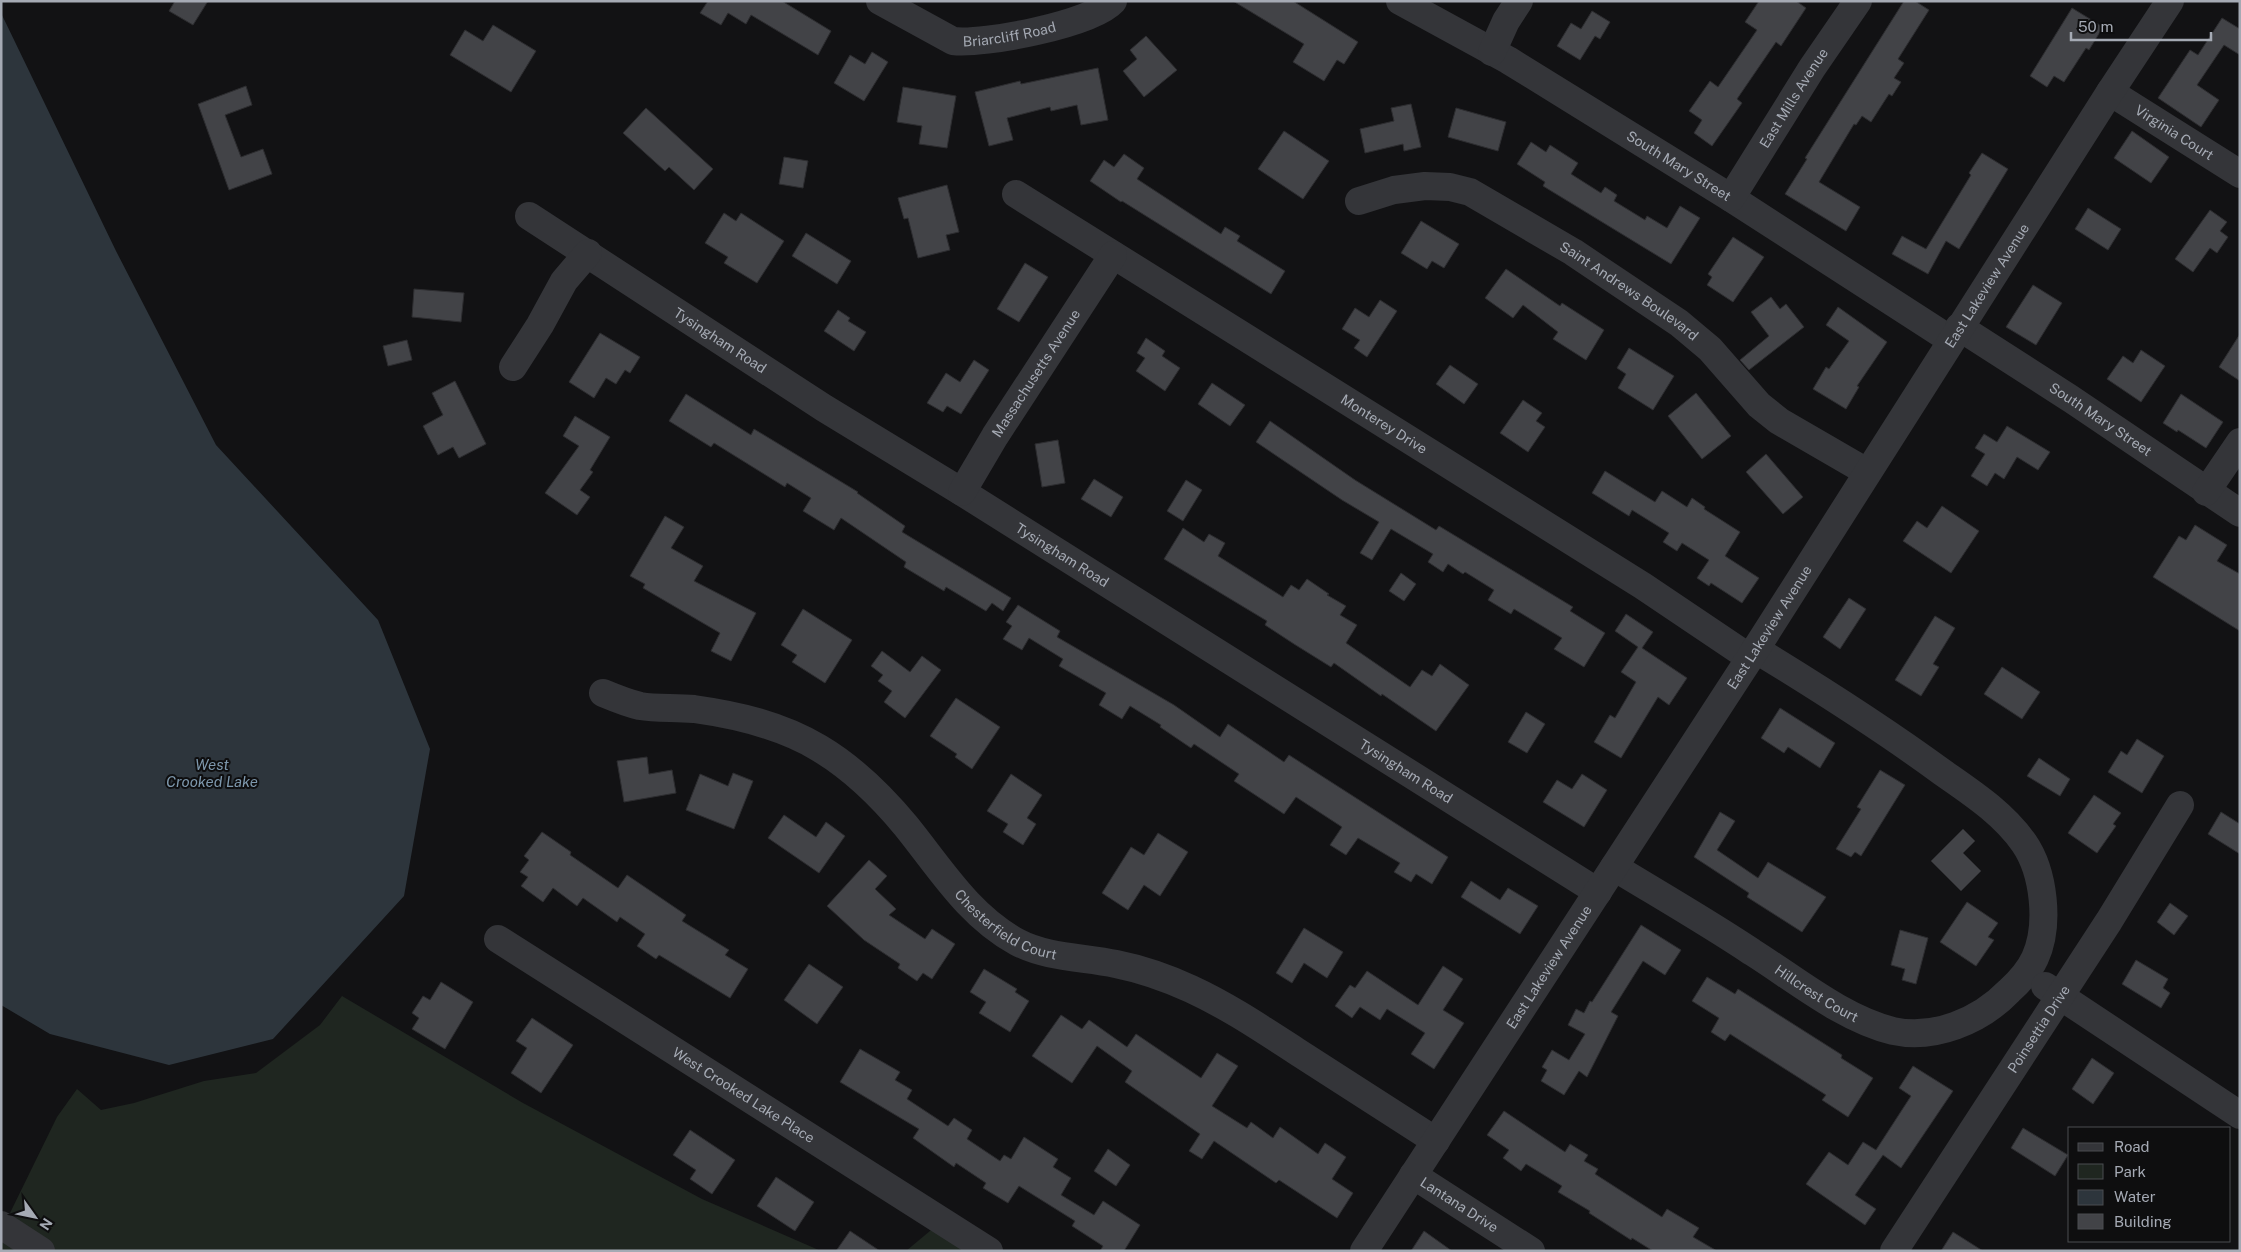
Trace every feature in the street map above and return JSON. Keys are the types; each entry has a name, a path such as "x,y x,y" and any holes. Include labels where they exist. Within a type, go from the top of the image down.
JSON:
{"street":[{"name":"Briarcliff Road","path":"880,1 953,41 964,42 995,39 1074,21 1097,13 1112,1"},
{"name":"South Mary Street","path":"1400,1 1492,52 1955,334 2071,399 2206,492 2240,513"},
{"path":"1492,52 1506,21 1519,1"},
{"name":"East Mills Avenue","path":"1731,198 1812,68 1858,1"},
{"name":"East Lakeview Avenue","path":"1364,1251 1598,892 2170,1"},
{"name":"Virginia Court","path":"2110,92 2240,174"},
{"name":"Saint Andrews Boulevard","path":"1359,201 1394,190 1425,186 1450,187 1470,192 1573,252 1679,323 1710,349 1759,405 1779,421 1867,472"},
{"name":"Monterey Drive","path":"1016,194 1752,653"},
{"name":"Tysingham Road","path":"529,216 824,408 962,492 1598,892"},
{"path":"513,366 540,325 564,281 588,253"},
{"name":"Massachusetts Avenue","path":"962,492 995,436 1113,255"},
{"path":"2206,492 2240,442"},
{"name":"Hillcrest Court","path":"1614,867 1837,1007 1861,1020 1892,1031 1914,1034 1958,1025 1983,1012 2006,995 2027,973 2037,956 2042,933 2043,908 2041,886 2036,866 2025,844 2007,822 1984,801 1918,754 1752,653"},
{"name":"Chesterfield Court","path":"603,693 640,706 691,709 739,716 788,732 819,748 874,792 904,824 953,888 975,912 1002,934 1020,944 1047,953 1118,964 1156,975 1190,988 1236,1012 1436,1141"},
{"name":"Poinsettia Drive","path":"1894,1251 2109,921 2180,805"},
{"name":"West Crooked Lake Place","path":"498,939 989,1251"},
{"path":"2027,973 2240,1115"},
{"name":"Lantana Drive","path":"1413,1175 1530,1251"},
{"path":"1,1225 41,1251"}],"green space":[{"path":"342,996 523,1103 702,1199 821,1251 1,1251 1,1223 10,1213 57,1117 77,1089 101,1110 134,1103 204,1081 256,1073 320,1025"},
{"path":"942,1221 983,1251 906,1251"}],"water":[{"name":"West Crooked Lake","path":"1,13 116,251 216,445 378,620 430,749 404,896 273,1039 169,1065 50,1034 1,1005"}],"building":[{"path":"175,1 208,1 193,25 169,11"},
{"path":"708,1 782,1 831,31 818,55 751,15 746,24 728,13 721,25 700,13"},
{"path":"1233,1 1293,1 1358,42 1344,64 1337,60 1324,81 1293,62 1304,44"},
{"path":"1759,1 1796,1 1806,8 1781,46 1776,42 1737,99 1742,103 1712,146 1694,133 1702,120 1689,111 1710,81 1718,87 1757,30 1745,22"},
{"path":"1904,1 1915,1 1929,10 1898,59 1904,63 1894,78 1901,82 1892,96 1889,94 1871,122 1862,116 1856,125 1854,124 1819,182 1860,207 1846,231 1785,194 1807,159 1805,158"},
{"path":"2072,8 2103,27 2089,50 2086,48 2064,82 2054,76 2047,87 2030,76"},
{"path":"1592,11 1610,22 1600,39 1595,36 1580,60 1557,46 1571,23 1581,29"},
{"path":"2222,18 2240,29 2240,55 2224,45 2197,85 2219,100 2201,127 2158,98 2190,50 2198,55"},
{"path":"493,25 536,51 511,92 450,55 465,30 483,41"},
{"path":"1146,36 1177,70 1144,97 1123,71 1137,59 1130,50"},
{"path":"872,52 888,62 864,101 834,83 850,55 865,64"},
{"path":"1098,68 1108,120 1081,125 1077,105 1051,111 1050,107 1007,118 1013,140 989,146 975,92 1020,81 1021,84"},
{"path":"246,86 252,105 225,115 241,157 263,149 272,174 229,190 198,104"},
{"path":"903,87 956,96 947,148 919,144 922,126 897,122"},
{"path":"1411,104 1421,147 1404,151 1403,144 1365,153 1360,129 1394,121 1391,108"},
{"path":"646,108 713,169 694,190 669,167 665,171 623,133"},
{"path":"1456,108 1506,122 1498,151 1448,137"},
{"path":"1284,131 1329,161 1303,199 1258,169"},
{"path":"2132,131 2169,157 2151,183 2114,158"},
{"path":"1531,142 1546,152 1550,145 1578,163 1571,174 1601,193 1605,187 1617,195 1614,201 1645,220 1647,216 1667,228 1680,206 1700,218 1671,264 1543,186 1545,182 1517,164"},
{"path":"1982,153 2008,169 1959,249 1946,241 1928,274 1892,254 1902,236 1926,249 1971,175 1969,173"},
{"path":"1124,154 1144,168 1137,179 1221,234 1225,227 1240,236 1237,241 1285,271 1271,294 1090,181 1104,160 1114,167"},
{"path":"784,157 808,161 803,188 779,184"},
{"path":"947,185 959,232 946,235 950,250 918,258 908,218 904,219 898,198"},
{"path":"2088,208 2121,229 2108,250 2075,229"},
{"path":"2210,210 2227,222 2220,231 2228,237 2217,253 2210,248 2193,272 2175,259"},
{"path":"724,213 736,221 741,213 784,241 757,283 724,263 728,257 705,243"},
{"path":"1421,221 1459,244 1444,268 1432,261 1427,269 1401,253"},
{"path":"806,233 851,261 837,284 792,256"},
{"path":"1733,237 1764,257 1733,302 1707,285 1712,277 1708,274"},
{"path":"1025,263 1048,277 1019,322 997,309"},
{"path":"1506,269 1560,306 1562,303 1604,330 1586,360 1553,339 1558,332 1523,305 1513,318 1485,298"},
{"path":"2033,285 2062,303 2036,345 2006,327"},
{"path":"414,289 464,293 461,322 412,317"},
{"path":"1771,297 1780,309 1786,304 1804,327 1749,370 1740,360 1769,336 1751,312"},
{"path":"1380,300 1397,311 1367,357 1354,348 1360,340 1342,329 1355,308 1369,317"},
{"path":"1838,307 1887,342 1857,386 1859,387 1846,409 1813,389 1826,367 1829,369 1849,341 1826,325"},
{"path":"838,310 850,318 848,321 866,332 854,351 824,331"},
{"path":"600,333 640,357 630,373 625,370 616,384 606,378 594,398 569,382"},
{"path":"2240,334 2240,381 2219,367"},
{"path":"1146,338 1165,351 1162,356 1180,368 1165,391 1136,371 1145,358 1137,353"},
{"path":"407,340 412,360 388,366 383,346"},
{"path":"1629,348 1674,376 1653,410 1618,388 1626,374 1617,368"},
{"path":"2141,350 2165,366 2141,402 2107,379 2123,356 2133,363"},
{"path":"974,360 989,370 961,414 947,406 943,412 927,403 946,373 960,382"},
{"path":"1450,365 1478,384 1464,404 1436,384"},
{"path":"455,381 486,444 459,458 453,447 438,455 423,426 443,415 432,393"},
{"path":"1212,383 1245,405 1230,426 1198,404"},
{"path":"1696,393 1731,436 1702,459 1668,416"},
{"path":"686,394 751,435 754,429 858,492 905,526 902,532 1011,598 1003,611 992,603 986,611 946,587 944,591 904,567 906,562 841,518 834,530 803,511 811,498 787,483 785,487 714,443 711,447 669,421"},
{"path":"2181,394 2223,422 2206,448 2163,423"},
{"path":"1523,400 1542,413 1536,421 1545,427 1528,452 1500,433"},
{"path":"575,416 610,437 590,470 593,472 580,490 590,497 577,515 545,493 579,446 563,436"},
{"path":"1270,421 1355,480 1436,530 1439,526 1573,607 1570,611 1605,633 1584,667 1554,649 1562,638 1514,609 1511,614 1488,600 1494,590 1465,572 1463,574 1448,564 1443,572 1428,562 1433,554 1391,529 1372,560 1360,553 1379,522 1342,500 1256,442"},
{"path":"2007,426 2050,452 2038,470 2017,457 2004,479 1995,473 1987,486 1971,476 1985,454 1975,448 1984,434 1997,442"},
{"path":"1058,440 1065,483 1042,487 1035,444"},
{"path":"1766,454 1803,497 1783,514 1746,472"},
{"path":"1605,471 1655,502 1662,491 1687,507 1692,498 1705,507 1704,509 1740,532 1725,556 1759,578 1742,603 1711,583 1709,586 1697,578 1709,560 1682,543 1677,551 1663,542 1669,533 1632,510 1629,516 1592,493"},
{"path":"1094,479 1123,497 1111,517 1081,499"},
{"path":"1186,480 1202,490 1183,521 1167,511"},
{"path":"1942,506 1979,531 1951,573 1903,541 1917,521 1927,528"},
{"path":"665,516 684,527 671,548 703,566 694,581 756,613 731,661 711,651 720,633 643,588 645,584 630,576"},
{"path":"2195,525 2227,545 2217,561 2240,574 2240,631 2153,577 2179,536 2186,540"},
{"path":"1183,528 1204,542 1209,534 1225,543 1218,556 1283,597 1291,585 1299,590 1307,579 1329,594 1327,595 1346,606 1340,615 1357,625 1346,643 1410,687 1422,670 1432,676 1440,664 1469,685 1436,731 1334,663 1331,667 1265,625 1267,621 1164,559"},
{"path":"1401,573 1416,584 1404,601 1389,591"},
{"path":"1849,598 1866,609 1840,649 1823,637"},
{"path":"1018,605 1060,631 1057,637 1174,705 1220,737 1228,724 1284,762 1289,755 1448,857 1432,884 1416,874 1411,882 1394,872 1400,863 1358,838 1346,855 1330,845 1342,827 1296,797 1284,814 1234,781 1239,774 1194,744 1191,748 1160,727 1161,725 1130,706 1122,719 1099,705 1106,693 1059,666 1063,659 1029,638 1022,650 1003,639 1012,626 1006,622"},
{"path":"803,609 852,640 825,683 792,662 797,655 781,645"},
{"path":"1626,614 1653,632 1642,648 1687,678 1669,705 1658,697 1621,758 1594,742 1610,715 1615,718 1636,682 1621,672 1638,647 1615,631"},
{"path":"1935,616 1955,628 1933,664 1939,667 1921,696 1895,680"},
{"path":"882,651 910,672 922,656 941,670 905,718 884,702 892,691 878,681 883,675 871,666"},
{"path":"2002,667 2040,692 2022,719 1984,694"},
{"path":"956,698 1000,727 972,769 955,757 957,754 930,736"},
{"path":"1780,708 1835,743 1820,768 1788,747 1784,753 1761,738"},
{"path":"1526,712 1545,724 1527,753 1508,742"},
{"path":"2137,739 2164,756 2142,793 2108,772 2121,751 2127,755"},
{"path":"647,757 649,774 672,770 676,793 624,802 617,761"},
{"path":"2039,758 2070,779 2060,796 2027,776"},
{"path":"1880,770 1905,785 1861,856 1855,852 1851,857 1836,849 1861,809 1857,807"},
{"path":"733,773 753,781 734,829 686,810 700,774 728,786"},
{"path":"1011,774 1042,795 1027,818 1036,824 1023,845 1003,832 1008,824 987,811"},
{"path":"1582,774 1607,790 1584,827 1543,802 1557,780 1572,789"},
{"path":"2094,795 2121,813 2113,824 2116,826 2097,853 2068,833"},
{"path":"1720,812 1735,821 1717,850 1758,878 1768,862 1826,897 1802,932 1747,897 1749,893 1694,857"},
{"path":"2221,812 2240,824 2240,854 2208,834"},
{"path":"784,815 816,837 826,822 845,836 819,873 768,838"},
{"path":"1963,829 1975,841 1963,853 1981,871 1961,891 1931,861"},
{"path":"542,832 571,852 570,855 618,888 627,875 686,915 682,921 729,950 725,955 748,969 730,998 659,955 656,959 637,946 645,934 620,917 617,922 583,898 577,906 553,888 543,902 521,886 528,877 520,872 529,860 524,856"},
{"path":"1158,833 1188,852 1160,896 1144,885 1128,910 1102,893 1131,847 1144,855"},
{"path":"869,860 887,876 875,889 896,909 889,915 925,939 932,929 955,944 932,979 923,973 917,981 898,968 900,964 864,940 827,906"},
{"path":"1471,881 1500,900 1508,888 1538,906 1520,934 1461,897"},
{"path":"1967,902 1998,923 1988,937 1994,940 1976,966 1940,942"},
{"path":"2170,903 2188,916 2174,935 2157,922"},
{"path":"1641,925 1681,950 1665,975 1643,961 1611,1012 1618,1016 1587,1077 1579,1071 1564,1095 1541,1081 1547,1070 1542,1067 1552,1050 1569,1060 1585,1034 1568,1025 1576,1009 1584,1013"},
{"path":"1304,928 1343,952 1327,978 1304,963 1292,983 1276,973"},
{"path":"1900,930 1928,938 1916,984 1902,980 1905,969 1891,965"},
{"path":"2136,960 2168,979 2163,988 2170,993 2161,1008 2122,984"},
{"path":"809,964 843,987 817,1024 784,1000"},
{"path":"1443,966 1463,979 1443,1010 1464,1023 1434,1069 1411,1054 1425,1033 1387,1009 1380,1020 1360,1007 1352,1018 1335,1006 1350,985 1355,988 1367,971 1418,1005"},
{"path":"984,969 1017,989 1015,992 1029,1001 1010,1032 979,1013 986,1002 970,992"},
{"path":"1707,977 1735,994 1738,989 1842,1055 1841,1058 1873,1078 1848,1117 1822,1100 1826,1095 1730,1034 1725,1041 1711,1032 1719,1018 1692,1001"},
{"path":"441,982 473,1002 445,1049 412,1029 419,1018 412,1013 423,996 430,1000"},
{"path":"1061,1015 1082,1029 1089,1020 1127,1047 1136,1034 1201,1078 1217,1053 1238,1066 1212,1106 1247,1128 1251,1122 1273,1138 1280,1127 1318,1154 1325,1143 1346,1157 1332,1179 1353,1193 1337,1218 1279,1180 1276,1183 1214,1141 1202,1159 1189,1151 1200,1134 1125,1082 1132,1071 1097,1046 1072,1083 1032,1056"},
{"path":"532,1018 573,1045 541,1093 511,1073 527,1048 516,1041"},
{"path":"860,1049 900,1072 895,1080 912,1090 907,1099 948,1126 954,1118 972,1130 967,1139 1000,1161 1004,1155 1011,1159 1024,1137 1058,1159 1053,1167 1071,1178 1061,1195 1094,1215 1103,1201 1140,1225 1124,1251 1100,1251 1103,1246 1072,1226 1075,1221 1019,1186 1008,1203 983,1188 986,1183 956,1163 954,1167 913,1138 919,1129 840,1082"},
{"path":"2092,1058 2114,1073 2093,1104 2072,1089"},
{"path":"1913,1066 1953,1091 1901,1168 1883,1155 1855,1195 1876,1209 1865,1225 1806,1184 1829,1152 1848,1165 1863,1142 1876,1150 1911,1096 1899,1088"},
{"path":"1504,1111 1565,1152 1570,1144 1588,1155 1584,1161 1598,1169 1595,1174 1662,1217 1667,1209 1699,1228 1693,1237 1717,1251 1653,1251 1632,1238 1631,1240 1589,1213 1590,1211 1558,1192 1562,1186 1526,1164 1521,1171 1503,1158 1509,1150 1487,1135"},
{"path":"2023,1128 2068,1155 2055,1176 2011,1148"},
{"path":"690,1130 735,1160 712,1194 690,1179 696,1170 673,1155"},
{"path":"1108,1149 1130,1165 1116,1186 1094,1171"},
{"path":"776,1177 814,1202 795,1231 757,1206"},
{"path":"850,1231 880,1251 836,1251"},
{"path":"1424,1231 1452,1251 1411,1251"},
{"path":"1953,1232 1983,1251 1941,1251"}]}
